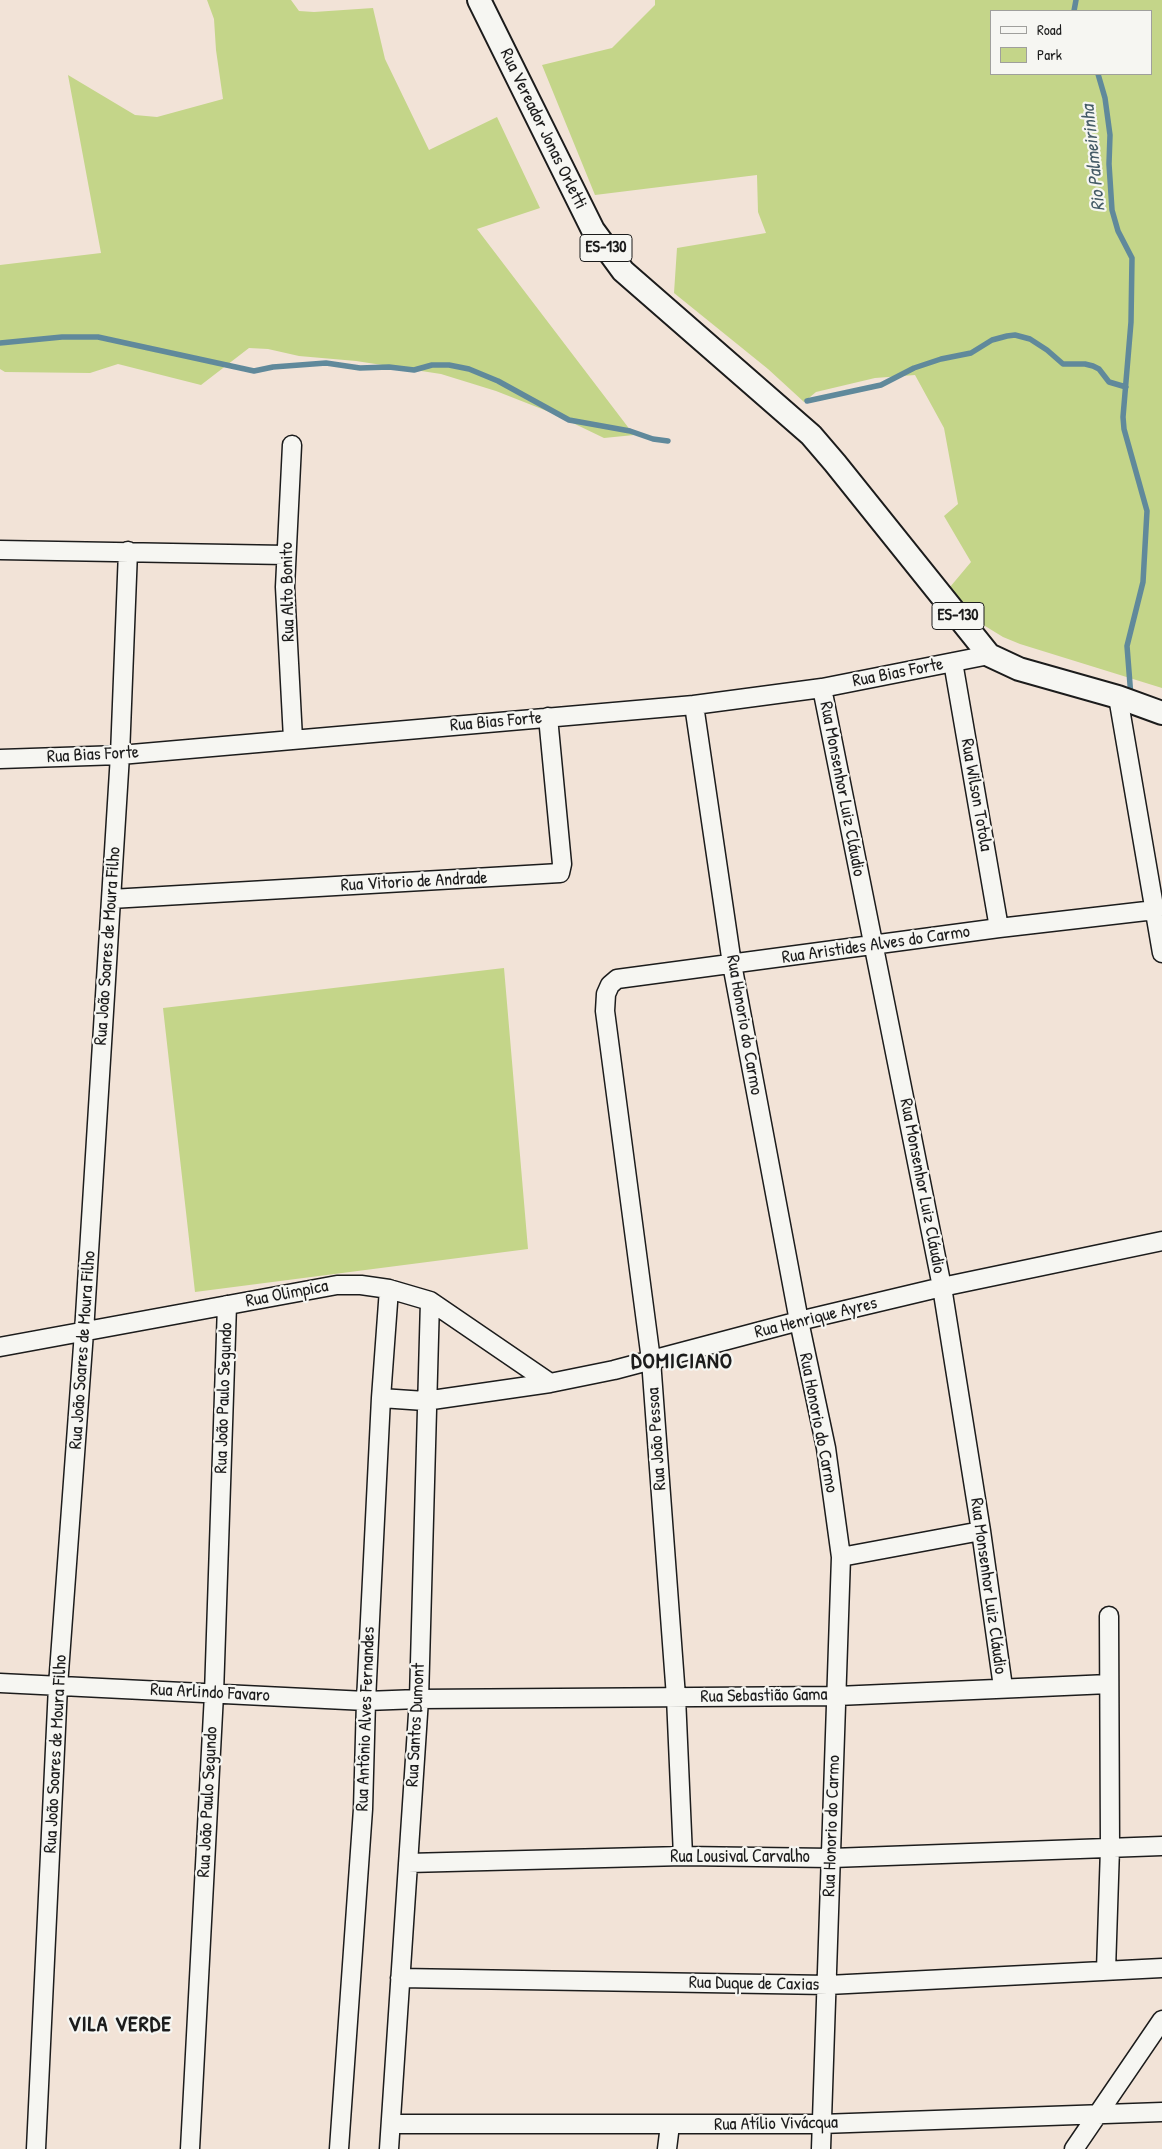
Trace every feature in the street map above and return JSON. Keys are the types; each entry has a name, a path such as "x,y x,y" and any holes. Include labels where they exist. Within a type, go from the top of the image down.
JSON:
{"main road":[{"name":"Rua Vereador Jonas Orletti","path":"479,0 593,230 623,271 811,435 989,655"},
{"name":"ES-130","path":"989,655 1019,669 1118,697 1162,713"}],"street":[{"name":"Rua Alto Bonito","path":"292,445 285,587 293,740"},
{"path":"0,550 286,555"},
{"name":"Rua João Soares de Moura Filho","path":"36,2149 58,1686 84,1332 120,754 128,552"},
{"name":"Rua Bias Forte","path":"0,759 120,754 694,705 822,688 989,655"},
{"name":"Rua Wilson Totola","path":"953,662 999,928"},
{"name":"Rua Monsenhor Luiz Cláudio","path":"822,688 942,1287 981,1531 1002,1688"},
{"path":"1118,697 1162,953"},
{"name":"Rua Honorio do Carmo","path":"694,705 732,964 799,1321 826,1448 841,1558 832,1858 828,1920 828,1985 820,2149"},
{"name":"Rua Vitorio de Andrade","path":"111,899 560,874 562,864 548,718"},
{"name":"Rua Aristides Alves do Carmo","path":"606,994 610,985 617,979 999,928 1155,910"},
{"name":"Rua João Pessoa","path":"606,994 605,1011 651,1360 676,1697 683,1856"},
{"name":"Rua Henrique Ayres","path":"381,1398 426,1401 550,1383 614,1370 799,1321 942,1287 1162,1241"},
{"name":"Rua Olimpica","path":"0,1347 337,1285 361,1285 389,1289 430,1301 550,1383"},
{"name":"Rua Antônio Alves Fernandes","path":"339,2149 363,1809 366,1701 381,1398 389,1289"},
{"name":"Rua Santos Dumont","path":"389,2149 419,1699 430,1301"},
{"name":"Rua João Paulo Segundo","path":"190,2149 214,1694 227,1306"},
{"path":"841,1558 981,1531"},
{"path":"1106,1970 1110,1848 1109,1616"},
{"name":"Rua Arlindo Favaro","path":"0,1683 366,1701 419,1699"},
{"name":"Rua Sebastião Gama","path":"419,1699 837,1696 1109,1684"},
{"name":"Rua Lousival Carvalho","path":"408,1863 683,1856 832,1858 1162,1846"},
{"name":"Rua Duque de Caxias","path":"400,1978 828,1985 1162,1968"},
{"path":"1074,2149 1162,2020"},
{"name":"Rua Atílio Vivácqua","path":"391,2124 821,2124 1162,2112"},
{"path":"667,2149 670,2125"}],"green space":[{"path":"207,0 291,0 299,11 314,12 373,8 385,59 429,150 497,117 540,208 477,229 634,435 604,438 552,413 496,391 441,374 356,361 299,356 268,349 249,348 201,385 118,364 90,373 5,372 0,369 0,265 101,253 68,75 135,115 157,117 223,99 214,19"},
{"path":"655,0 1162,0 1162,688 1003,637 972,618 945,593 971,562 944,516 958,504 944,428 915,375 875,378 816,392 804,402 768,369 674,293 677,248 766,233 758,212 757,175 595,195 542,65 612,48 655,5"},
{"path":"504,968 528,1249 195,1292 163,1008"}],"waterway":[{"name":"Rio Palmeirinha","path":"1074,10 1076,0"},
{"name":"Rio Palmeirinha","path":"1098,75 1105,98 1110,135 1109,164 1112,210 1118,231 1132,258 1131,322 1123,417 1124,429 1147,511 1143,582 1127,646 1131,697"},
{"path":"807,401 881,385 914,368 941,359 971,353 992,340 1015,335 1030,339 1063,364 1093,366 1099,369 1109,382 1126,387"},
{"path":"0,343 62,337 98,337 254,371 273,367 326,363 360,368 389,367 414,370 432,365 449,365 469,369 498,381 569,420 630,431 653,439 668,441"}],"district":[{"name":"DOMICIANO","path":"682,1362"},
{"name":"VILA VERDE","path":"120,2025"}]}
